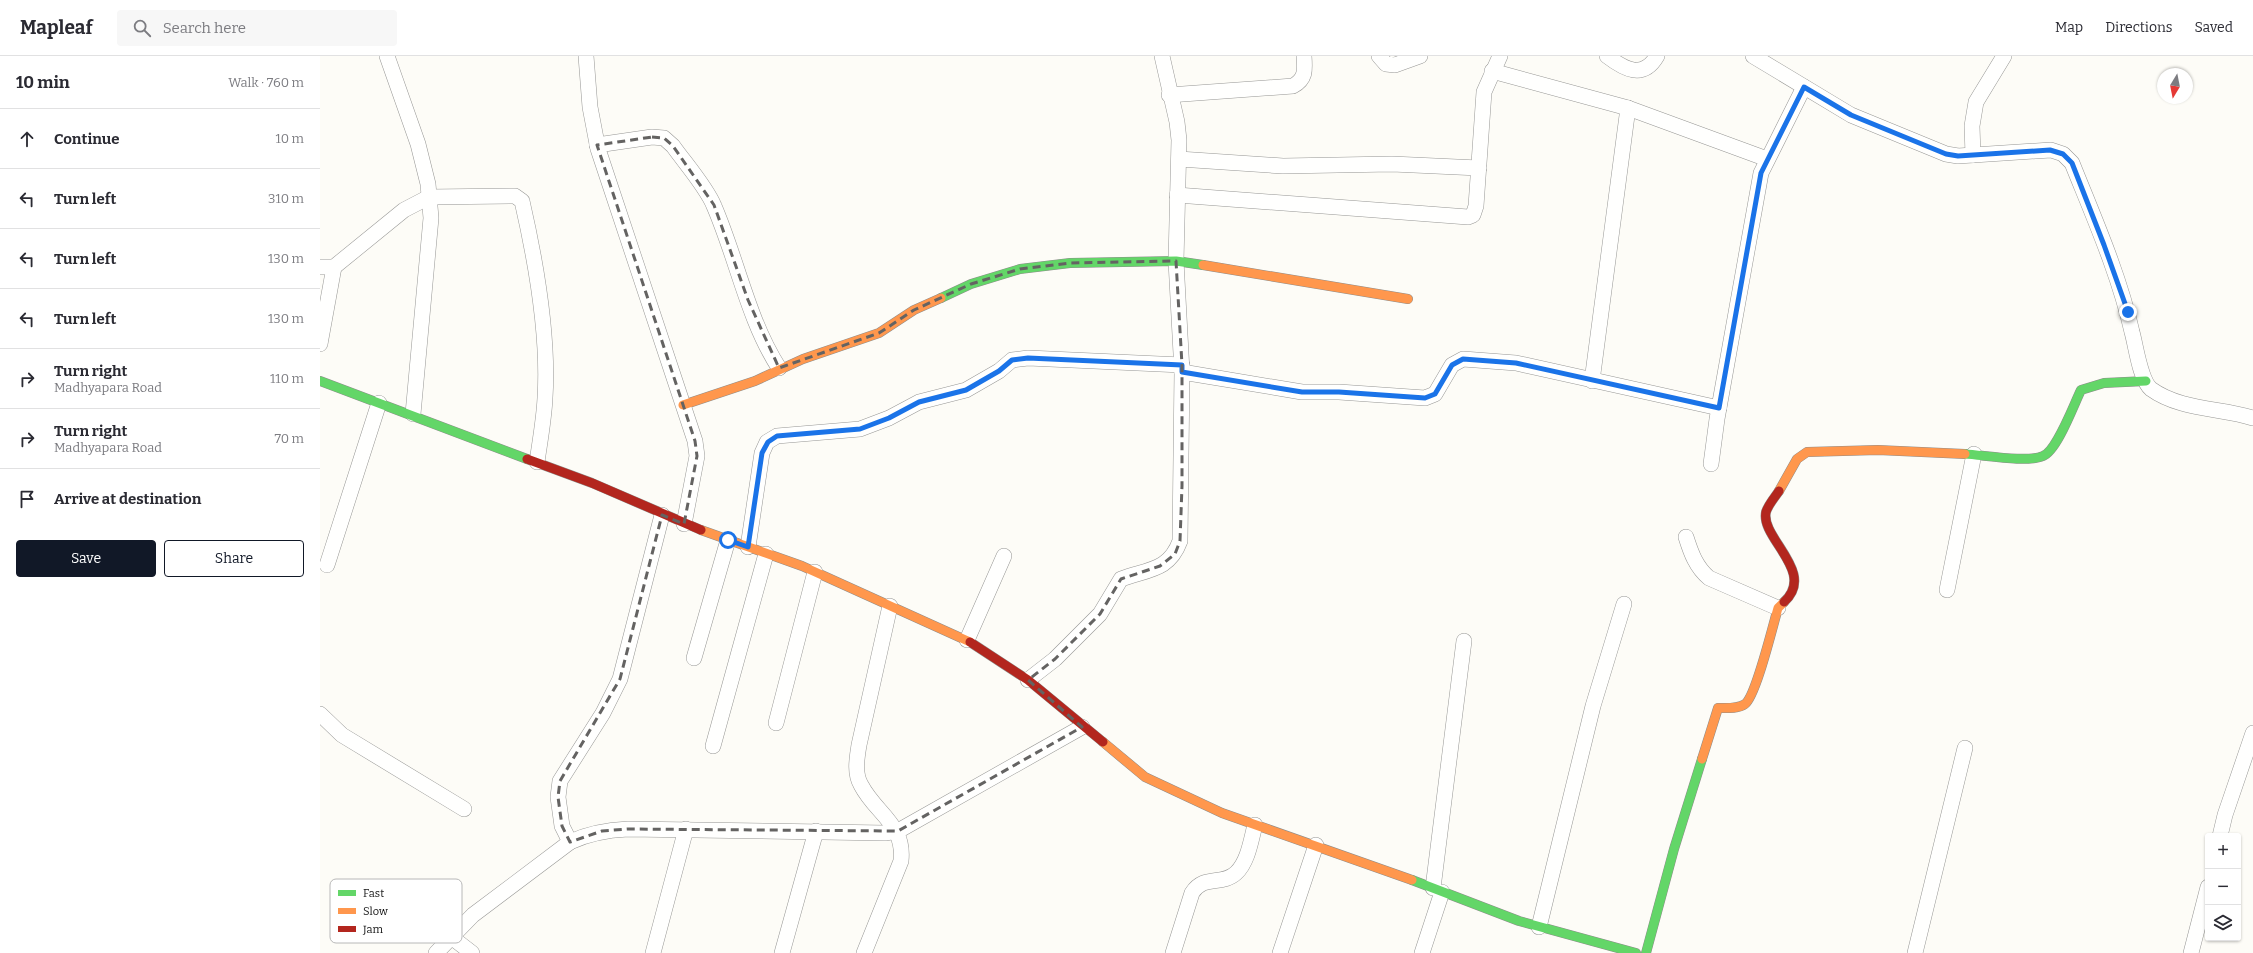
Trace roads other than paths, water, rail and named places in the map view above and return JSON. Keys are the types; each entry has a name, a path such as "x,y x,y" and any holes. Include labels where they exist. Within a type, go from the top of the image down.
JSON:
{"street":[{"path":"387,56 418,144 429,198 431,218 413,414"},
{"path":"586,56 590,107 597,146 695,441 697,456 684,524"},
{"path":"1028,680 1055,659 1100,614 1121,579 1160,566 1175,554 1180,541 1182,486 1182,369 1176,261 1179,159 1178,122 1170,95 1162,56"},
{"path":"1170,95 1293,86 1300,82 1305,73 1304,56"},
{"path":"1379,56 1386,64 1395,65 1420,56"},
{"path":"1177,195 1468,217 1473,215 1476,206 1484,92 1492,71 1500,56"},
{"path":"1607,56 1626,69 1636,71 1653,62 1657,56"},
{"path":"1753,56 1851,115 1946,154 1973,155 2050,150 2063,154 2072,163 2104,245 2128,312 2142,372 2150,388 2164,397 2253,418"},
{"path":"1973,155 1972,126 1976,102 2004,56"},
{"path":"1492,71 1628,108 1767,158"},
{"path":"1711,464 1719,408 1761,173 1767,158 1804,87"},
{"path":"1592,381 1628,108"},
{"path":"597,146 652,137 664,138 674,146 714,205 748,300 770,354 779,368"},
{"path":"1179,159 1283,166 1392,164 1479,168"},
{"path":"320,344 327,267 404,210 429,198 515,196 522,201 532,248 546,358 545,399 537,462"},
{"path":"683,405 755,380 779,368 880,333 914,310 971,284 1020,269 1070,262 1176,261 1408,299"},
{"path":"748,547 762,453 768,442 777,436 860,429 889,418 919,402 966,390 999,371 1012,360 1028,358 1182,369 1302,392 1339,392 1425,398 1435,394 1452,365 1463,359 1516,363 1719,408"},
{"path":"320,381 413,414 592,483 684,524 815,572 967,640 1004,662 1028,680 1082,727 1145,777 1222,813 1438,890 1519,922 1636,953"},
{"path":"1646,953 1676,842 1718,708 1741,707 1747,703 1756,685 1778,608 1791,596 1794,587 1787,558 1766,522 1766,512 1797,459 1807,452 1878,450 1974,454 2031,459 2044,456 2055,443 2081,390 2103,383 2146,381"},
{"path":"327,565 379,403"},
{"path":"1947,590 1974,454"},
{"path":"570,842 562,826 558,797 560,780 603,713 620,679 662,515"},
{"path":"1686,537 1692,555 1702,572 1709,578 1778,608"},
{"path":"694,658 728,540"},
{"path":"713,746 766,554"},
{"path":"967,640 1004,556"},
{"path":"776,723 815,572"},
{"path":"1539,927 1593,706 1624,604"},
{"path":"864,953 901,861 902,848 898,831 887,820 860,784 856,768 859,745 890,606"},
{"path":"1422,953 1438,890 1464,641"},
{"path":"320,714 342,735 464,809"},
{"path":"462,925 473,915 570,842 602,831 628,829 686,829 885,833 898,831 1082,727"},
{"path":"2221,833 2225,815 2253,733"},
{"path":"1915,953 1965,748"},
{"path":"1173,953 1195,889 1198,885 1208,881 1223,879 1235,874 1244,861 1255,824"},
{"path":"653,953 686,829"},
{"path":"782,953 816,831"},
{"path":"1280,953 1316,846"},
{"path":"2191,953 2205,899"},
{"path":"436,953 444,943"},
{"path":"459,943 472,953"}]}
